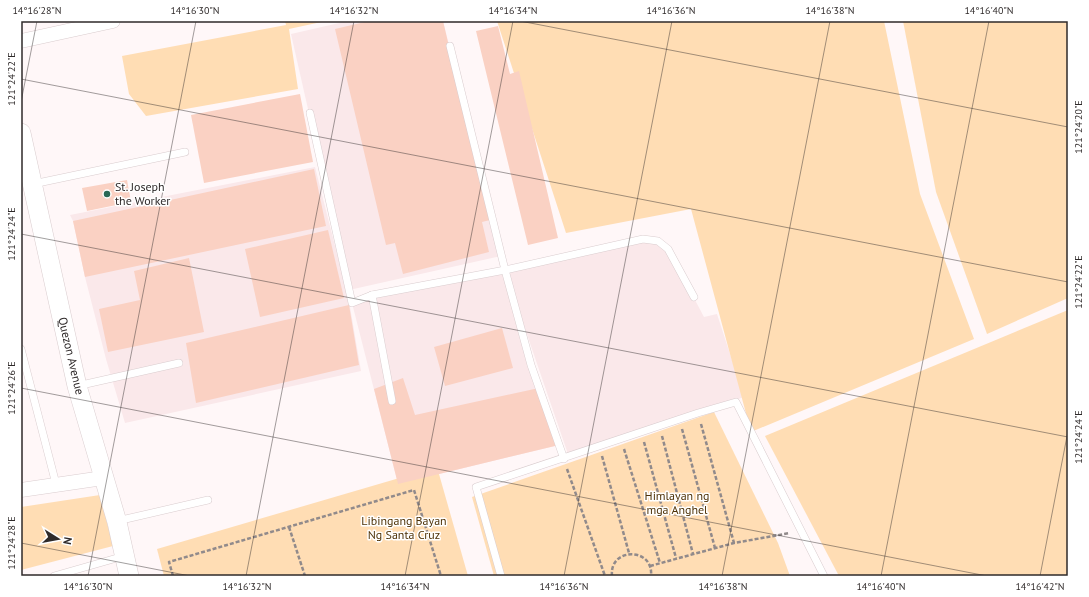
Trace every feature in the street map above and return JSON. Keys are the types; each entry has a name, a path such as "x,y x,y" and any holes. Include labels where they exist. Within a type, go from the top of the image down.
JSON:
{"main road":[{"name":"Quezon Avenue","path":"21,133 77,386 116,522 129,576"}],"street":[{"path":"21,41 113,21"},
{"path":"21,490 103,478"}],"lane":[{"path":"450,46 504,270 531,365 564,459"},
{"path":"310,113 352,303 372,295 504,270 643,239 658,241 668,249 694,297"},
{"path":"33,184 185,152"},
{"path":"372,295 392,400"},
{"path":"21,349 56,484"},
{"path":"77,386 178,363"},
{"path":"501,576 476,487 564,459 698,412 736,402 824,576"},
{"path":"116,522 208,500"},
{"path":"54,576 124,556"}],"path":[{"path":"698,412 734,543"},
{"path":"679,419 715,548"},
{"path":"659,425 693,554"},
{"path":"641,432 676,558"},
{"path":"621,438 660,563"},
{"path":"599,446 629,553"},
{"path":"564,459 605,576"},
{"path":"173,576 169,562 414,490 441,576"},
{"path":"289,527 305,576"},
{"path":"650,566 734,543 801,531"},
{"path":"612,576 615,562 629,553 642,556 650,566 651,576"}],"shaded area":[{"path":"348,21 443,21 501,256 349,290 291,34"},
{"path":"315,167 349,301 361,371 125,423 106,359 85,277 73,221 70,215"},
{"path":"643,239 658,241 668,249 704,317 717,314 744,397 569,457 508,279 559,445 398,484 352,303"}],"green space":[{"path":"285,21 326,21 289,29 298,89 146,116 129,94 122,56 286,25"},
{"path":"497,21 884,21 920,194 974,339 751,432 691,209 566,233"},
{"path":"903,21 1068,21 1068,298 987,334 936,192"},
{"path":"1068,310 1068,576 839,576 765,436"},
{"name":"Himlayan ng mga Anghel","path":"714,412 778,543 790,576 494,576 472,497"},
{"name":"Libingang Bayan Ng Santa Cruz","path":"437,467 468,576 164,576 157,549"},
{"path":"100,495 113,546 21,570 21,507"}],"building":[{"path":"369,21 443,21 490,220 482,222 489,252 403,274 395,243 386,245 335,29"},
{"path":"498,26 510,74 519,71 558,238 528,245 476,31"},
{"path":"300,94 313,162 204,183 191,115"},
{"path":"314,169 326,226 85,277 73,221"},
{"name":"St. Joseph the Worker","path":"127,180 131,202 87,211 82,188"},
{"path":"328,230 344,298 260,317 245,249"},
{"path":"189,258 204,332 108,352 99,309 140,300 134,271"},
{"path":"349,305 359,365 196,403 186,343"},
{"path":"502,328 513,368 445,386 434,347"},
{"path":"403,378 415,415 539,388 559,445 398,484 374,389"}],"place":[{"name":"St. Joseph the Worker","path":"107,194"}]}
